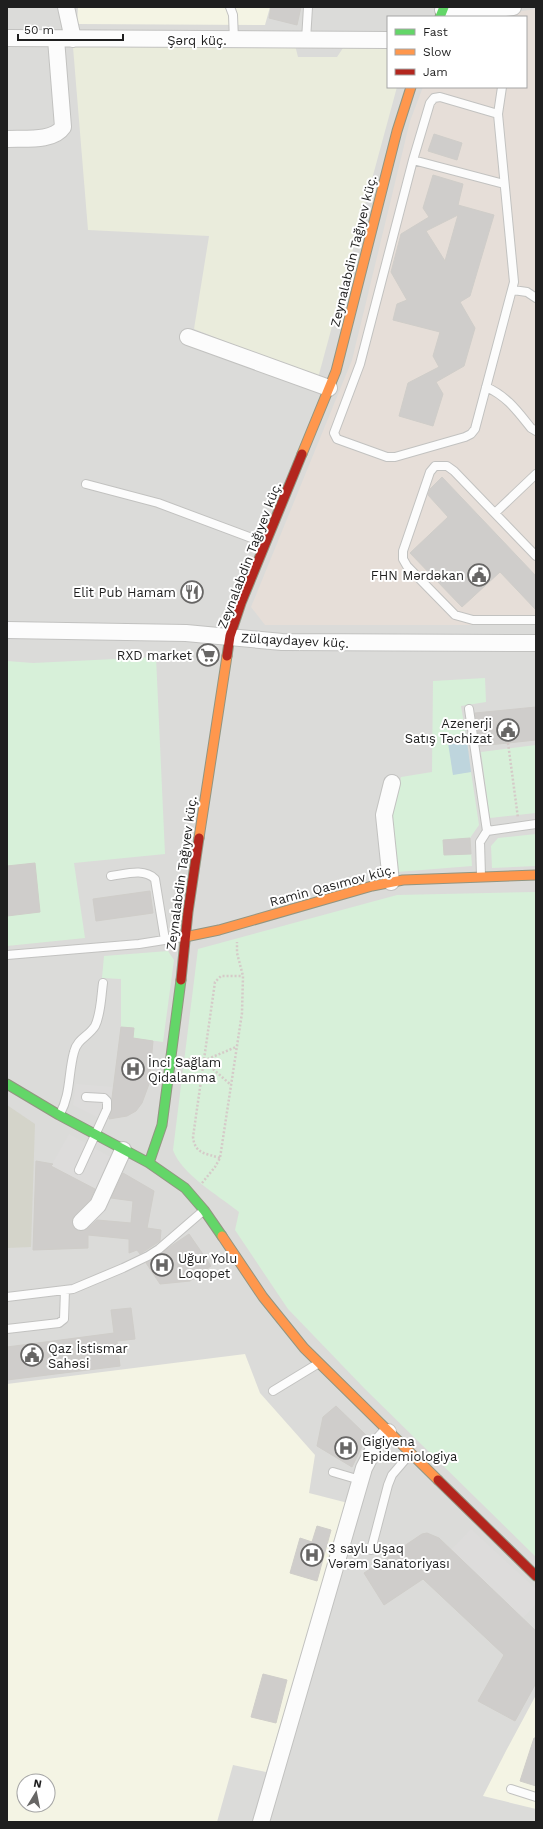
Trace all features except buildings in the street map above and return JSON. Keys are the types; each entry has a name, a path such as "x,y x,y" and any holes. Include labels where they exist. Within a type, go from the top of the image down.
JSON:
{"street":[{"path":"66,7 73,38"},
{"path":"442,12 457,14 513,7"},
{"name":"Şərq küç.","path":"7,38 387,40"},
{"path":"7,139 50,136 58,133 63,126 56,39"},
{"name":"Zeynalabdin Tağıyev küç.","path":"149,1163 162,1125 176,1024 185,937 230,636 241,603 329,388 342,350 397,131 411,88"},
{"path":"188,337 329,388"},
{"name":"Zülqaydayev küç.","path":"7,630 186,633 294,642 536,643"},
{"path":"391,882 384,815 392,783"},
{"name":"Ramin Qasımov küç.","path":"185,937 219,930 372,886 391,882 416,878 536,875"},
{"path":"7,1084 59,1115 149,1163 185,1188 204,1210 263,1297 292,1334 318,1363 536,1576"},
{"path":"81,1222 98,1205 123,1150"},
{"path":"261,1822 360,1480 370,1454 388,1432"}],"lane":[{"path":"230,7 233,15 234,40"},
{"path":"306,40 308,7"},
{"path":"498,114 440,97 434,98 426,112 360,364 334,433 337,439 387,457 395,457 458,439 471,434 475,429 512,290 513,267 498,114 502,88"},
{"path":"413,160 504,184"},
{"path":"512,290 527,292 536,298"},
{"path":"486,387 498,392 508,400 531,428 536,431"},
{"path":"536,556 454,471 447,466 435,466 430,472 405,544 403,558 407,566 455,615 473,620 536,620"},
{"path":"495,513 536,474"},
{"path":"86,484 158,502 266,543"},
{"path":"469,709 487,831 480,842 481,876"},
{"path":"487,831 536,824"},
{"path":"111,876 144,872 150,873 155,879 165,940"},
{"path":"7,955 185,937"},
{"path":"59,1115 69,1093 74,1051 77,1043 94,1026 98,1017 102,983"},
{"path":"79,1170 105,1117 107,1101 104,1098 86,1097"},
{"path":"7,1297 73,1289 148,1256 204,1210"},
{"path":"7,1329 59,1323 64,1319 66,1312 65,1290"},
{"path":"273,1392 318,1363"},
{"path":"371,1550 388,1485 392,1476 410,1454"},
{"path":"333,1472 360,1480"},
{"path":"511,1789 536,1797"}],"path":[{"path":"508,743 519,826"},
{"path":"202,1183 215,1167 220,1158 242,1013 243,976 237,953 237,938"},
{"path":"220,1158 198,1151 194,1146 192,1137 215,982 221,976 243,976"},
{"path":"184,1058 204,1061 237,1047"},
{"path":"204,1061 231,1085"}],"shaded area":[{"path":"7,7 536,7 536,1822 7,1822"},
{"path":"78,7 270,7 265,25 77,24"},
{"path":"536,9 536,625 265,625 251,607 352,360 410,121 423,88 527,88 527,16 487,16"},
{"path":"295,45 298,57 337,57 345,45 387,46 387,88 397,88 318,378 194,329 209,236 88,230 73,47"},
{"path":"76,1084 113,1087 109,1119 101,1119 73,1105"},
{"path":"7,1105 35,1124 31,1247 7,1248"},
{"path":"69,1134 114,1159 98,1191 51,1166"},
{"path":"245,1354 260,1393 315,1455 309,1493 348,1503 266,1772 233,1765 217,1822 7,1822 7,1384"},
{"path":"471,1529 536,1589 536,1604 523,1618 451,1550"},
{"path":"536,1695 536,1809 483,1796 507,1749"}],"green space":[{"path":"156,657 165,854 74,863 85,938 7,946 7,661 33,663"},
{"path":"485,678 486,702 461,706 467,741 449,743 453,774 471,772 479,825 470,838 472,866 397,872 391,820 401,777 432,772 433,681"},
{"path":"536,745 536,813 490,818 481,752"},
{"path":"536,834 536,866 492,868 491,846 498,838"},
{"path":"536,892 536,1557 365,1389 288,1309 235,1230 239,1212 192,1176 184,1168 173,1150 198,949 397,895"},
{"path":"168,951 174,960 163,1042 133,1038 134,1028 121,1027 121,979 102,978 104,956"}],"water":[{"path":"467,741 471,772 453,775 448,743"}],"traffic: fast":[{"path":"440,16 444,7"},
{"path":"149,1163 162,1125 181,980"},
{"path":"7,1084 59,1115 149,1163 185,1188 204,1210 222,1236"}],"traffic: slow":[{"path":"302,454 336,371 397,131 411,88"},
{"path":"199,838 227,656"},
{"path":"185,937 219,930 372,886 403,880 536,875"},
{"path":"222,1236 263,1297 304,1348 438,1480"}],"traffic: jam":[{"path":"227,656 230,636 241,603 302,454"},
{"path":"181,980 188,912 199,838"},
{"path":"438,1480 536,1576"}],"place":[{"name":"FHN Mərdəkan","path":"479,575"},
{"name":"Elit Pub Hamam","path":"192,592"},
{"name":"RXD market","path":"208,655"},
{"name":"Azenerji Satış Təchizat","path":"508,730"},
{"name":"İnci Sağlam Qidalanma","path":"133,1069"},
{"name":"Uğur Yolu Loqopet","path":"162,1265"},
{"name":"Qaz İstismar Sahəsi","path":"32,1355"},
{"name":"Gigiyena Epidemiologiya","path":"346,1448"},
{"name":"3 saylı Uşaq Vərəm Sanatoriyası","path":"312,1555"}]}
